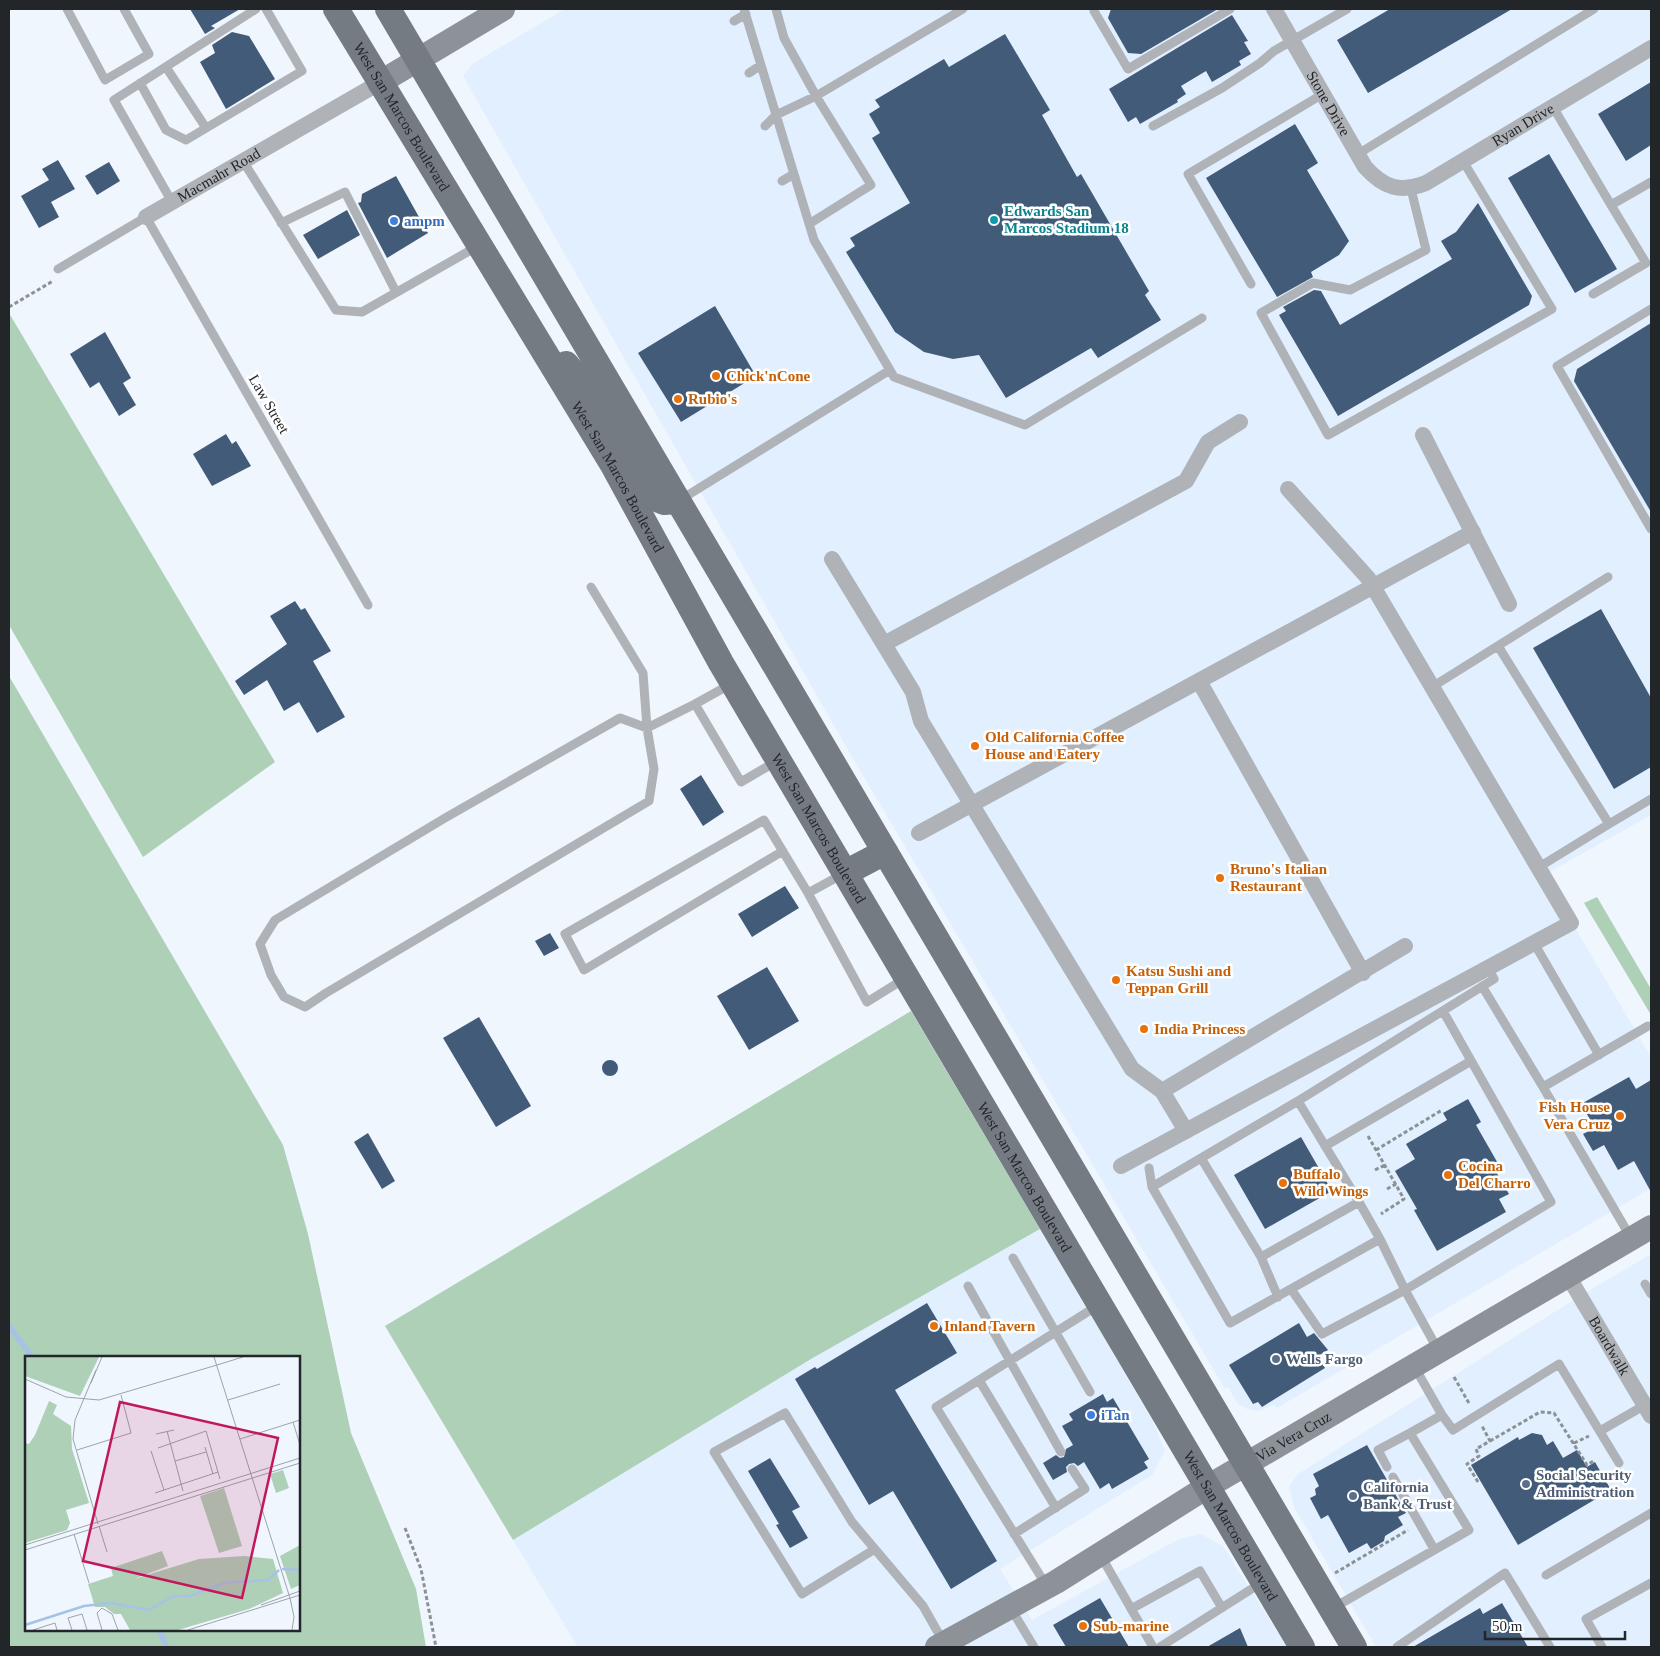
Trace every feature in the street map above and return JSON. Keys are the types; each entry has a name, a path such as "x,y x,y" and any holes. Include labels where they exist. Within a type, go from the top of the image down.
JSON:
{"main road":[{"name":"West San Marcos Boulevard","path":"336,9 379,83 612,465 733,683 1302,1647"},
{"path":"388,9 1354,1647"},
{"path":"379,83 503,9"},
{"path":"539,345 567,364 591,393 640,479 654,498 664,502 678,501"},
{"path":"845,873 885,852"},
{"name":"Via Vera Cruz","path":"940,1645 1047,1587 1245,1464 1641,1232"}],"street":[{"name":"Stone Drive","path":"1274,9 1358,154 1377,180 1392,187 1411,189"},
{"name":"Ryan Drive","path":"1411,189 1426,183 1651,48"},
{"name":"Macmahr Road","path":"146,217 379,83"},
{"path":"884,644 1186,481 1208,442 1240,422"},
{"path":"1423,435 1509,604"},
{"path":"1121,1166 1571,923 1368,578 1288,489"},
{"path":"919,833 1473,532"},
{"path":"832,558 913,692 921,721 1132,1069 1162,1090 1186,1131"},
{"path":"1199,681 1363,973"},
{"path":"1162,1090 1363,973 1405,946"},
{"name":"Boardwalk","path":"1568,1276 1648,1410"}],"lane":[{"path":"66,9 105,80 149,54 124,9"},
{"path":"172,202 114,100 256,9"},
{"path":"140,84 166,130 186,140 302,71 266,9"},
{"path":"776,9 784,38 816,96 871,185 808,224"},
{"path":"765,126 776,115 816,96 963,9"},
{"path":"1094,11 1128,69 1230,9"},
{"path":"1153,126 1222,88 1260,63 1274,50 1347,9"},
{"path":"1358,154 1594,9"},
{"path":"734,21 745,11 814,240 894,377 1025,425 1202,318"},
{"path":"749,73 761,65"},
{"path":"166,67 206,128"},
{"path":"1251,284 1188,174 1323,94"},
{"path":"1553,107 1646,263 1593,294"},
{"path":"243,161 336,310 362,312 479,246"},
{"path":"1411,189 1426,250 1350,290 1313,283 1261,313 1328,435 1552,309 1463,161"},
{"path":"782,181 794,174"},
{"path":"1611,205 1651,182"},
{"path":"281,223 345,192 396,292"},
{"name":"Macmahr Road","path":"58,268 146,217"},
{"name":"Law Street","path":"146,217 368,605"},
{"path":"1651,310 1557,366 1651,529"},
{"path":"678,501 890,370"},
{"path":"1432,687 1608,577"},
{"path":"591,587 643,673 646,728 654,769 649,801 305,1007 284,997 271,974 260,944 275,920 446,818 620,718 646,728 733,683"},
{"path":"1498,646 1609,824"},
{"path":"695,704 741,782 779,760"},
{"path":"1539,867 1651,798"},
{"path":"783,852 584,970 565,934 764,820 808,893 867,1002 906,977"},
{"path":"808,893 845,873"},
{"path":"1534,943 1599,1055"},
{"path":"1152,1187 1298,1101 1494,979 1488,968"},
{"path":"1482,986 1543,1087 1641,1232"},
{"path":"1291,1289 1322,1334 1405,1290 1551,1202 1442,1011"},
{"path":"1543,1087 1648,1026"},
{"path":"1325,1146 1471,1061"},
{"path":"1298,1101 1380,1239 1405,1290 1439,1351"},
{"path":"1201,1158 1261,1257 1278,1297"},
{"path":"1149,1168 1152,1187 1230,1324 1380,1239"},
{"path":"1261,1257 1359,1202"},
{"path":"1013,1258 1090,1392"},
{"path":"1645,1284 1651,1294"},
{"path":"968,1286 1061,1452"},
{"path":"1047,1587 936,1407 1099,1304"},
{"path":"1414,1365 1442,1415 1453,1430 1559,1364 1619,1463"},
{"path":"979,1380 1056,1508"},
{"path":"1600,1431 1648,1410"},
{"path":"875,1549 802,1594 714,1452 785,1413 852,1522 875,1549 923,1606 940,1645"},
{"path":"1387,1467 1378,1450 1442,1415"},
{"path":"1331,1609 1469,1530 1410,1433"},
{"path":"1014,1534 1085,1489 1072,1469"},
{"path":"1393,1477 1434,1549"},
{"path":"1546,1575 1651,1513"},
{"path":"1100,1554 1152,1647"},
{"path":"1131,1609 1200,1571 1222,1608"},
{"path":"1397,1647 1505,1573 1550,1647"},
{"path":"1160,1647 1263,1582"},
{"path":"1602,1647 1586,1619 1651,1583"},
{"path":"1010,1607 1034,1647"}],"path":[{"path":"9,308 63,275 58,268"},
{"path":"1376,1150 1442,1110"},
{"path":"1360,1126 1404,1199 1381,1214"},
{"path":"1375,1170 1385,1165"},
{"path":"1387,1189 1396,1184"},
{"path":"1490,1441 1540,1412 1554,1413 1586,1465 1595,1460"},
{"path":"405,1528 421,1569 436,1647"},
{"path":"1330,1576 1408,1530"}],"shaded area":[{"path":"565,9 1651,9 1651,815 1544,875 1651,1057 1651,1188 1277,1408 1274,1405 1259,1411 1247,1409 1238,1404 1228,1387 1225,1389 848,750 463,76 472,64"},
{"path":"1040,1229 1152,1420 1165,1450 1152,1475 1000,1569 1032,1620 1179,1539 1201,1534 1223,1546 1287,1647 578,1647 513,1540 811,1359"},
{"path":"1651,1254 1651,1647 1376,1647 1294,1507 1289,1486 1298,1474 1580,1296"}],"green space":[{"path":"9,313 275,762 143,857 9,625"},
{"path":"9,676 283,1145 308,1234 351,1433 416,1589 426,1647 9,1647"},
{"path":"1597,897 1651,989 1651,1015 1584,903"},
{"path":"911,1011 1040,1229 811,1359 513,1540 385,1326"}],"building":[{"path":"190,9 240,9 211,26 215,28 205,34"},
{"path":"1111,9 1218,9 1141,54 1128,53 1108,18"},
{"path":"1390,9 1512,9 1368,93 1337,40"},
{"path":"1232,15 1248,41 1244,42 1251,54 1239,61 1241,65 1212,82 1206,71 1181,86 1186,94 1177,100 1178,102 1140,124 1136,117 1128,122 1109,89"},
{"path":"232,32 249,36 275,79 226,109 200,62 215,53 212,45"},
{"name":"Edwards San Marcos Stadium 18","path":"1005,34 1050,110 1042,115 1077,177 1081,174 1149,291 1145,295 1161,320 1098,358 1091,348 1006,398 979,355 953,359 924,352 895,332 846,252 855,246 850,238 910,203 872,138 880,133 869,114 880,107 875,100 944,59 949,67"},
{"path":"1651,82 1651,145 1626,161 1598,114"},
{"path":"1295,124 1318,163 1307,170 1349,241 1339,255 1311,272 1313,277 1277,297 1206,178"},
{"path":"1549,154 1617,269 1575,293 1508,178"},
{"path":"58,160 75,189 51,202 59,217 39,228 21,196 49,180 42,169"},
{"path":"109,162 120,181 97,195 85,176"},
{"name":"ampm","path":"396,176 428,233 387,258 358,203 361,202 362,194"},
{"path":"1478,203 1532,296 1529,305 1338,416 1279,315 1286,311 1283,307 1314,290 1321,291 1340,325 1452,259 1441,241 1456,232"},
{"path":"347,210 360,235 318,259 303,235"},
{"path":"715,306 756,376 681,422 638,353"},
{"path":"1651,323 1651,512 1574,381 1577,369"},
{"path":"105,332 131,378 123,383 136,405 119,416 99,382 90,388 70,354"},
{"path":"226,434 232,444 236,441 251,466 212,486 193,454"},
{"path":"295,601 301,610 305,608 331,651 313,661 345,717 317,733 299,702 284,711 267,680 244,695 235,681 287,644 270,616"},
{"path":"1601,609 1651,698 1651,767 1614,789 1533,648"},
{"path":"701,775 724,812 703,826 680,789"},
{"path":"785,886 799,908 752,937 738,914"},
{"path":"550,933 559,948 544,956 535,941"},
{"path":"767,967 799,1021 749,1050 717,996"},
{"path":"479,1017 531,1106 496,1127 443,1038"},
{"path":"610,1060 616,1062 618,1068 616,1074 610,1076 604,1074 602,1068 604,1062"},
{"name":"Fish House Vera Cruz","path":"1629,1077 1636,1089 1651,1080 1651,1192 1634,1161 1618,1170 1604,1145 1593,1151 1583,1134 1595,1128 1581,1104"},
{"name":"Cocina Del Charro","path":"1468,1099 1481,1122 1476,1125 1500,1167 1495,1170 1509,1194 1499,1199 1506,1212 1437,1251 1414,1210 1417,1209 1395,1171 1415,1159 1406,1144 1447,1120 1443,1113"},
{"path":"368,1133 395,1181 382,1189 354,1142"},
{"name":"Buffalo Wild Wings","path":"1301,1137 1332,1191 1265,1229 1234,1175"},
{"path":"927,1303 957,1353 895,1390 997,1561 951,1589 893,1491 869,1505 795,1379 815,1367 817,1369"},
{"path":"1299,1323 1307,1337 1314,1333 1328,1350 1318,1356 1325,1368 1262,1407 1258,1402 1253,1404 1229,1365"},
{"path":"1103,1394 1107,1402 1113,1398 1149,1459 1144,1462 1148,1468 1112,1489 1109,1483 1100,1489 1084,1462 1078,1466 1074,1463 1069,1464 1066,1467 1067,1472 1053,1480 1043,1463 1056,1455 1060,1458 1064,1457 1066,1449 1073,1445 1062,1426 1073,1420 1069,1414"},
{"path":"1532,1433 1542,1435 1547,1445 1553,1441 1563,1458 1577,1450 1587,1467 1595,1462 1611,1490 1518,1545 1471,1465 1518,1437 1519,1440"},
{"path":"1367,1445 1406,1513 1398,1517 1403,1525 1385,1536 1384,1541 1371,1549 1367,1543 1349,1553 1328,1515 1321,1519 1310,1498 1316,1495 1315,1489 1319,1486 1313,1474"},
{"path":"770,1458 800,1507 792,1511 808,1538 790,1548 776,1525 779,1524 748,1471"},
{"path":"1100,1598 1129,1647 1066,1647 1053,1625"},
{"path":"1502,1603 1528,1647 1413,1647 1480,1608 1483,1614"},
{"path":"1240,1628 1248,1647 1207,1647"}],"waterway":[{"path":"9,1326 31,1356"},
{"path":"160,1631 166,1647"}],"place":[{"name":"Edwards San Marcos Stadium 18","path":"994,220"},
{"name":"ampm","path":"394,221"},
{"name":"Chick'nCone","path":"716,376"},
{"name":"Rubio's","path":"678,399"},
{"name":"Old California Coffee House and Eatery","path":"975,746"},
{"name":"Bruno's Italian Restaurant","path":"1220,878"},
{"name":"Katsu Sushi and Teppan Grill","path":"1116,980"},
{"name":"India Princess","path":"1144,1029"},
{"name":"Fish House Vera Cruz","path":"1620,1116"},
{"name":"Cocina Del Charro","path":"1448,1175"},
{"name":"Buffalo Wild Wings","path":"1283,1183"},
{"name":"Inland Tavern","path":"934,1326"},
{"name":"Wells Fargo","path":"1276,1359"},
{"name":"iTan","path":"1091,1415"},
{"name":"Social Security Administration","path":"1526,1484"},
{"name":"California Bank & Trust","path":"1353,1496"},
{"name":"Sub-marine","path":"1083,1626"}]}
